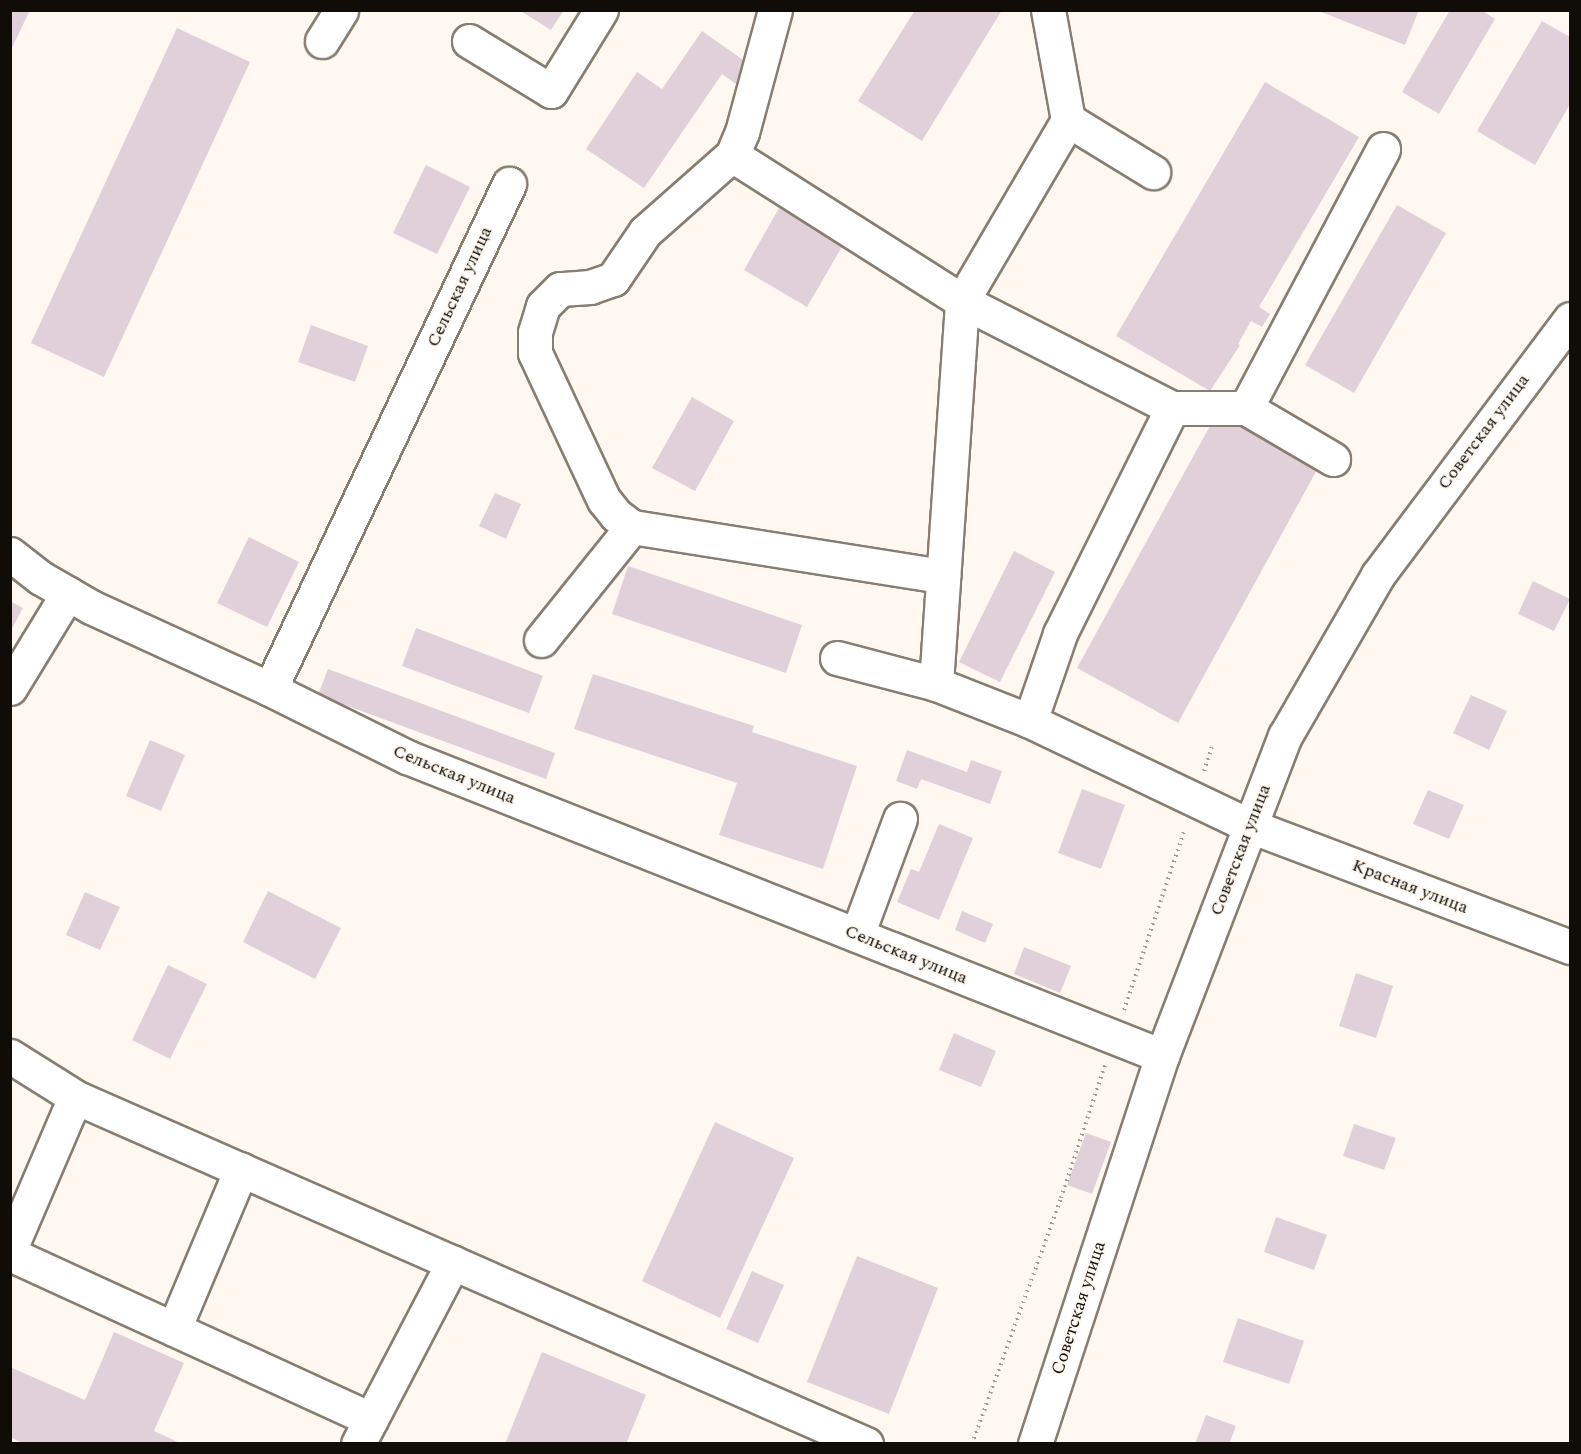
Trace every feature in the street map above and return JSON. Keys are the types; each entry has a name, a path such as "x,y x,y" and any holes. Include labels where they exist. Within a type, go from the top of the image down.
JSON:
{"street":[{"path":"322,41 341,10"},
{"path":"469,41 551,91 601,10"},
{"path":"775,10 742,132 732,155 645,232 613,279 590,287 560,289 543,306 535,332 535,353 604,500 616,515 632,527 943,576"},
{"path":"936,684 962,301 1068,120 1048,10"},
{"path":"1068,120 1153,172"},
{"path":"1246,408 1383,149"},
{"path":"732,155 962,301 1172,408 1246,408 1333,459"},
{"name":"Сельская улица","path":"509,184 270,689 407,757 1162,1056"},
{"name":"Советская улица","path":"1035,1443 1162,1056 1286,736 1378,575 1436,494 1570,319"},
{"path":"1030,721 1060,634 1172,408"},
{"path":"541,640 632,527"},
{"path":"10,554 41,578 131,626 270,689"},
{"path":"10,688 68,593"},
{"name":"Красная улица","path":"837,658 936,684 1030,721 1250,826 1570,948"},
{"path":"857,935 900,819"},
{"path":"10,1056 75,1096 867,1443"},
{"path":"10,1249 75,1096"},
{"path":"174,1329 241,1170"},
{"path":"10,1254 174,1329 365,1431 453,1262"}],"path":[{"path":"972,1443 1061,1198 1212,747"}],"building":[{"path":"10,10 30,10 10,52"},
{"path":"519,10 564,10 551,30"},
{"path":"915,10 1002,10 922,141 858,101"},
{"path":"1316,10 1419,10 1405,45"},
{"path":"1450,10 1481,10 1495,19 1439,114 1402,92"},
{"path":"1542,21 1570,37 1570,104 1535,165 1477,131"},
{"path":"177,28 250,62 104,377 31,343"},
{"path":"702,31 749,64 736,84 722,74 644,188 586,149 637,72 662,89"},
{"path":"1265,82 1359,137 1259,307 1270,314 1262,327 1251,321 1238,344 1240,345 1210,391 1116,336"},
{"path":"426,165 470,187 437,254 393,233"},
{"path":"1397,205 1446,233 1354,393 1305,365"},
{"path":"779,208 843,245 807,307 744,270"},
{"path":"311,325 368,346 355,382 298,362"},
{"path":"692,397 734,421 695,491 652,468"},
{"path":"1217,413 1318,468 1178,723 1077,668"},
{"path":"495,493 521,504 506,539 479,526"},
{"path":"249,537 299,562 267,627 217,603"},
{"path":"1014,551 1055,572 1000,682 959,662"},
{"path":"628,566 802,625 786,673 612,614"},
{"path":"1533,581 1570,599 1554,631 1518,614"},
{"path":"10,601 23,608 10,632"},
{"path":"416,628 543,676 529,713 402,666"},
{"path":"328,669 555,753 546,779 318,695"},
{"path":"593,674 754,726 752,732 857,766 823,869 719,835 737,783 574,729"},
{"path":"1471,695 1507,711 1489,750 1453,733"},
{"path":"150,740 185,755 161,811 126,796"},
{"path":"907,750 967,772 971,760 1002,771 990,804 921,779 917,789 896,781"},
{"path":"1082,789 1125,805 1101,869 1058,853"},
{"path":"1428,790 1464,805 1449,839 1413,824"},
{"path":"939,824 973,838 939,920 897,902 911,869 919,872"},
{"path":"268,891 341,928 315,979 243,942"},
{"path":"85,892 120,907 100,950 66,935"},
{"path":"962,911 993,924 985,943 955,930"},
{"path":"1024,947 1071,966 1060,993 1014,974"},
{"path":"168,965 207,984 170,1059 132,1040"},
{"path":"1356,973 1393,986 1376,1038 1339,1026"},
{"path":"954,1033 996,1051 981,1087 939,1070"},
{"path":"715,1122 794,1158 720,1318 642,1281"},
{"path":"1354,1124 1396,1138 1384,1170 1343,1156"},
{"path":"1086,1133 1111,1142 1092,1194 1067,1185"},
{"path":"1276,1217 1327,1235 1314,1270 1264,1252"},
{"path":"857,1256 938,1288 889,1414 807,1382"},
{"path":"752,1271 784,1285 758,1343 726,1329"},
{"path":"1238,1318 1304,1341 1289,1384 1223,1362"},
{"path":"114,1332 184,1363 154,1431 182,1444 24,1444 10,1437 10,1367 85,1400"},
{"path":"542,1352 646,1395 626,1444 505,1444"},
{"path":"1206,1415 1236,1426 1229,1444 1195,1444"}]}
